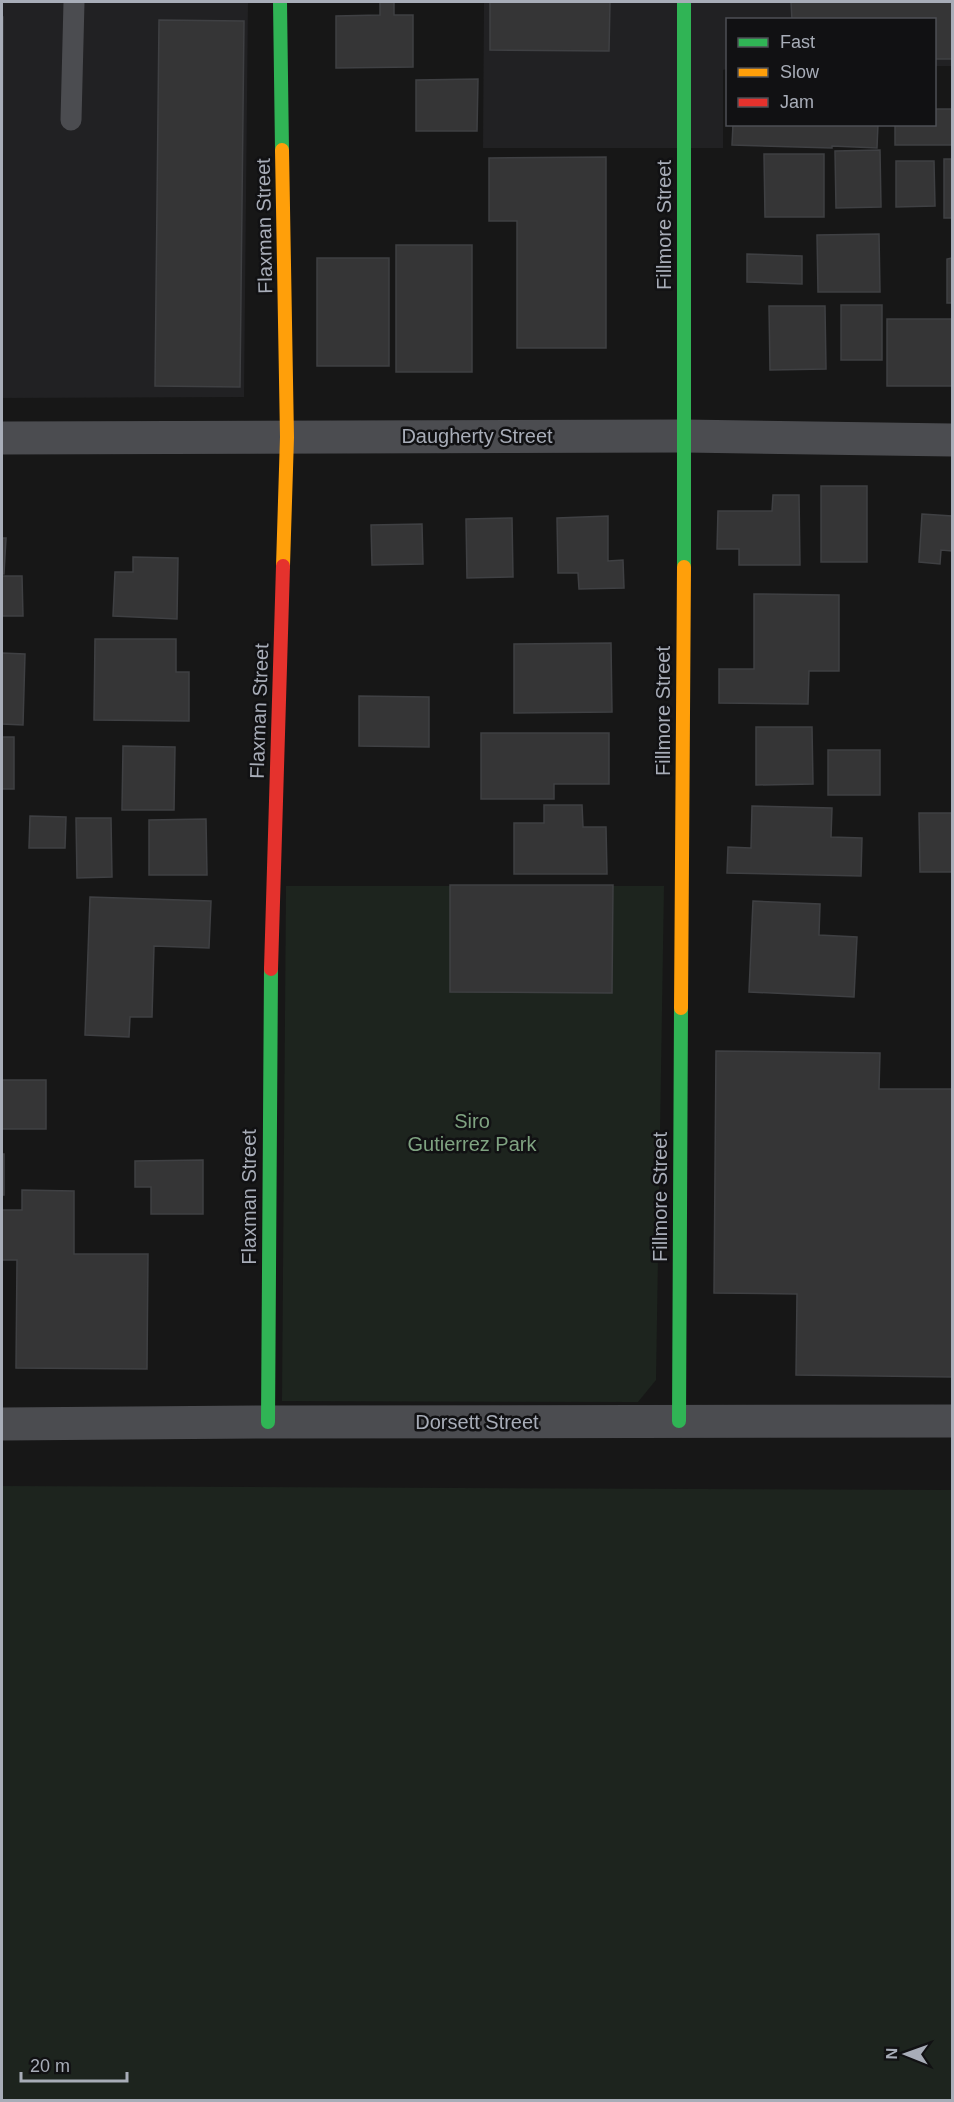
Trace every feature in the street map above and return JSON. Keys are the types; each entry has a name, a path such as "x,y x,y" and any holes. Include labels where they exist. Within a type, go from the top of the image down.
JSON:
{"street":[{"name":"Flaxman Street","path":"268,1422 269,1019 287,437 280,2"},
{"name":"Fillmore Street","path":"679,1421 685,436 684,2"},
{"name":"Daugherty Street","path":"2,438 685,436 952,440"},
{"name":"Dorsett Street","path":"2,1424 952,1421"}],"lane":[{"path":"71,120 74,2"}],"shaded area":[{"path":"2,2 248,2 244,397 2,398"},
{"path":"484,2 952,2 952,66 936,66 936,18 726,18 723,148 483,148"}],"green space":[{"name":"Siro Gutierrez Park","path":"286,886 664,886 656,1380 638,1402 282,1401"},
{"path":"2,1486 952,1490 952,2100 2,2100"}],"building":[{"path":"380,2 394,2 394,15 413,15 413,67 336,68 336,16 380,15"},
{"path":"490,2 610,2 609,51 490,50"},
{"path":"791,2 952,2 952,59 936,59 936,18 792,18"},
{"path":"2,17 3,17 2,223"},
{"path":"159,20 244,21 240,387 155,386"},
{"path":"478,79 477,131 416,131 416,80"},
{"path":"936,109 952,109 952,145 895,145 895,126 936,126"},
{"path":"733,126 878,126 877,148 732,145"},
{"path":"880,150 881,207 836,208 835,151"},
{"path":"764,154 824,154 824,217 765,217"},
{"path":"606,157 606,348 517,348 517,221 489,221 489,158"},
{"path":"944,159 952,159 952,218 944,218"},
{"path":"896,161 934,161 935,206 896,207"},
{"path":"879,234 880,292 818,292 817,235"},
{"path":"396,245 472,245 472,372 396,372"},
{"path":"747,254 802,256 802,284 747,282"},
{"path":"317,258 389,258 389,366 317,366"},
{"path":"952,258 952,303 947,303 947,259"},
{"path":"841,305 882,305 882,360 841,360"},
{"path":"769,306 825,306 826,369 770,370"},
{"path":"887,319 952,319 952,386 887,386"},
{"path":"821,486 867,486 867,562 821,562"},
{"path":"773,495 799,495 800,565 739,565 739,549 717,549 718,511 772,511"},
{"path":"922,514 952,516 952,551 941,550 940,564 919,562"},
{"path":"608,516 608,561 623,560 624,588 579,589 578,573 558,573 557,518"},
{"path":"512,518 513,577 467,578 466,519"},
{"path":"422,524 423,564 372,565 371,525"},
{"path":"2,538 6,538 4,574 2,574"},
{"path":"133,557 178,558 177,619 113,616 115,572 133,572"},
{"path":"2,576 22,576 23,616 2,616"},
{"path":"754,594 839,595 839,671 809,671 808,704 719,703 719,669 754,669"},
{"path":"95,639 176,639 176,672 189,672 189,721 94,720"},
{"path":"611,643 612,712 514,713 514,644"},
{"path":"2,653 25,654 23,725 2,724"},
{"path":"359,696 429,697 429,747 359,746"},
{"path":"756,727 812,727 813,784 756,785"},
{"path":"481,733 609,733 609,784 554,784 554,799 481,799"},
{"path":"2,737 14,737 14,789 2,789"},
{"path":"123,746 175,747 174,810 122,810"},
{"path":"828,750 880,750 880,795 828,795"},
{"path":"544,805 582,805 583,827 606,827 607,874 514,874 514,823 544,823"},
{"path":"752,806 832,808 831,837 862,838 861,876 727,873 728,847 751,848"},
{"path":"919,813 952,813 952,872 920,872"},
{"path":"30,816 66,817 65,848 29,848"},
{"path":"76,818 111,818 112,877 77,878"},
{"path":"206,819 207,875 149,875 149,820"},
{"path":"450,885 613,885 612,993 450,992"},
{"path":"90,897 211,901 209,948 154,946 152,1017 130,1017 129,1037 85,1035"},
{"path":"753,901 820,904 819,935 857,937 854,997 749,992"},
{"path":"716,1051 880,1053 879,1089 952,1089 952,1377 796,1375 797,1294 714,1293"},
{"path":"2,1080 46,1080 46,1129 2,1129"},
{"path":"2,1154 4,1154 4,1195 2,1195"},
{"path":"203,1160 203,1214 151,1214 151,1187 135,1187 135,1161"},
{"path":"22,1190 74,1191 74,1254 148,1254 147,1369 16,1368 17,1260 2,1260 2,1210 22,1210"}],"traffic: fast":[{"path":"280,2 282,150"},
{"path":"684,2 684,567"},
{"path":"268,1422 271,969"},
{"path":"679,1421 681,1008"}],"traffic: slow":[{"path":"282,150 287,437 283,566"},
{"path":"681,1008 684,567"}],"traffic: jam":[{"path":"271,969 283,566"}]}
